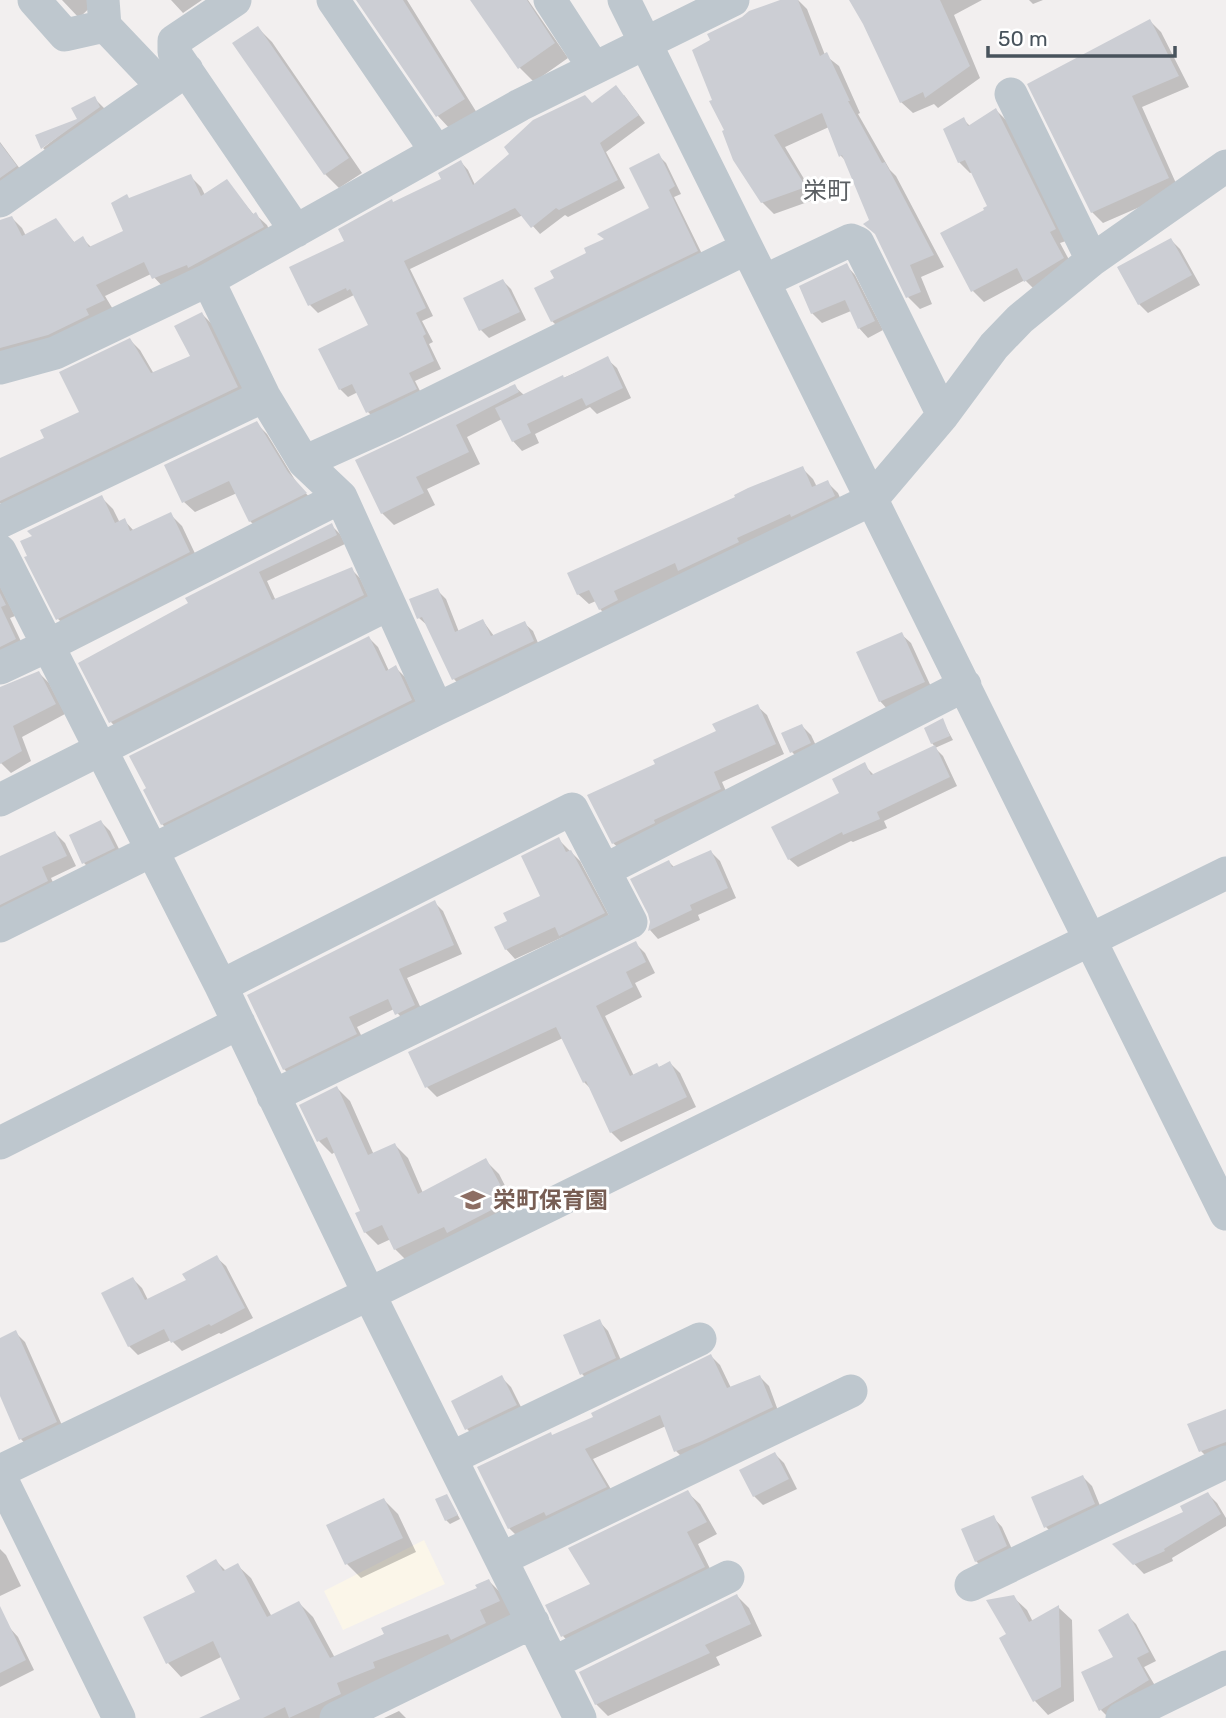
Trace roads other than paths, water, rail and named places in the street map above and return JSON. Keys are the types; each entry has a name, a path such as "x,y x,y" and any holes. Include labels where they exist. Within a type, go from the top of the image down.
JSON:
{"street":[{"path":"34,0 65,34 104,13 175,78 296,231"},
{"path":"175,78 174,41 234,0"},
{"path":"333,0 436,151"},
{"path":"550,0 594,68"},
{"path":"624,0 1226,1214"},
{"path":"0,368 55,353 208,280 520,105 733,0"},
{"path":"0,201 175,78"},
{"path":"1011,94 1092,260"},
{"path":"0,926 437,709 871,500 943,415 994,346 1020,318 1092,260 1226,166"},
{"path":"764,281 851,240 858,243 943,415"},
{"path":"304,462 405,416 747,248"},
{"path":"208,280 264,396 304,462 341,497 437,709"},
{"path":"0,523 264,396"},
{"path":"0,668 341,497"},
{"path":"0,551 239,1023 369,1294 580,1718"},
{"path":"0,800 389,604"},
{"path":"605,870 965,685"},
{"path":"220,986 572,809 631,922 273,1096"},
{"path":"0,1471 369,1294 1226,873"},
{"path":"0,1143 239,1023"},
{"path":"451,1458 701,1339"},
{"path":"501,1559 851,1391"},
{"path":"971,1585 1226,1462"},
{"path":"0,1476 119,1718"},
{"path":"553,1663 727,1577"},
{"path":"336,1718 533,1622"},
{"path":"1122,1718 1226,1667"}],"place":[{"name":"栄町保育園","path":"473,1200"}],"district":[{"name":"栄町","path":"827,191"}]}
